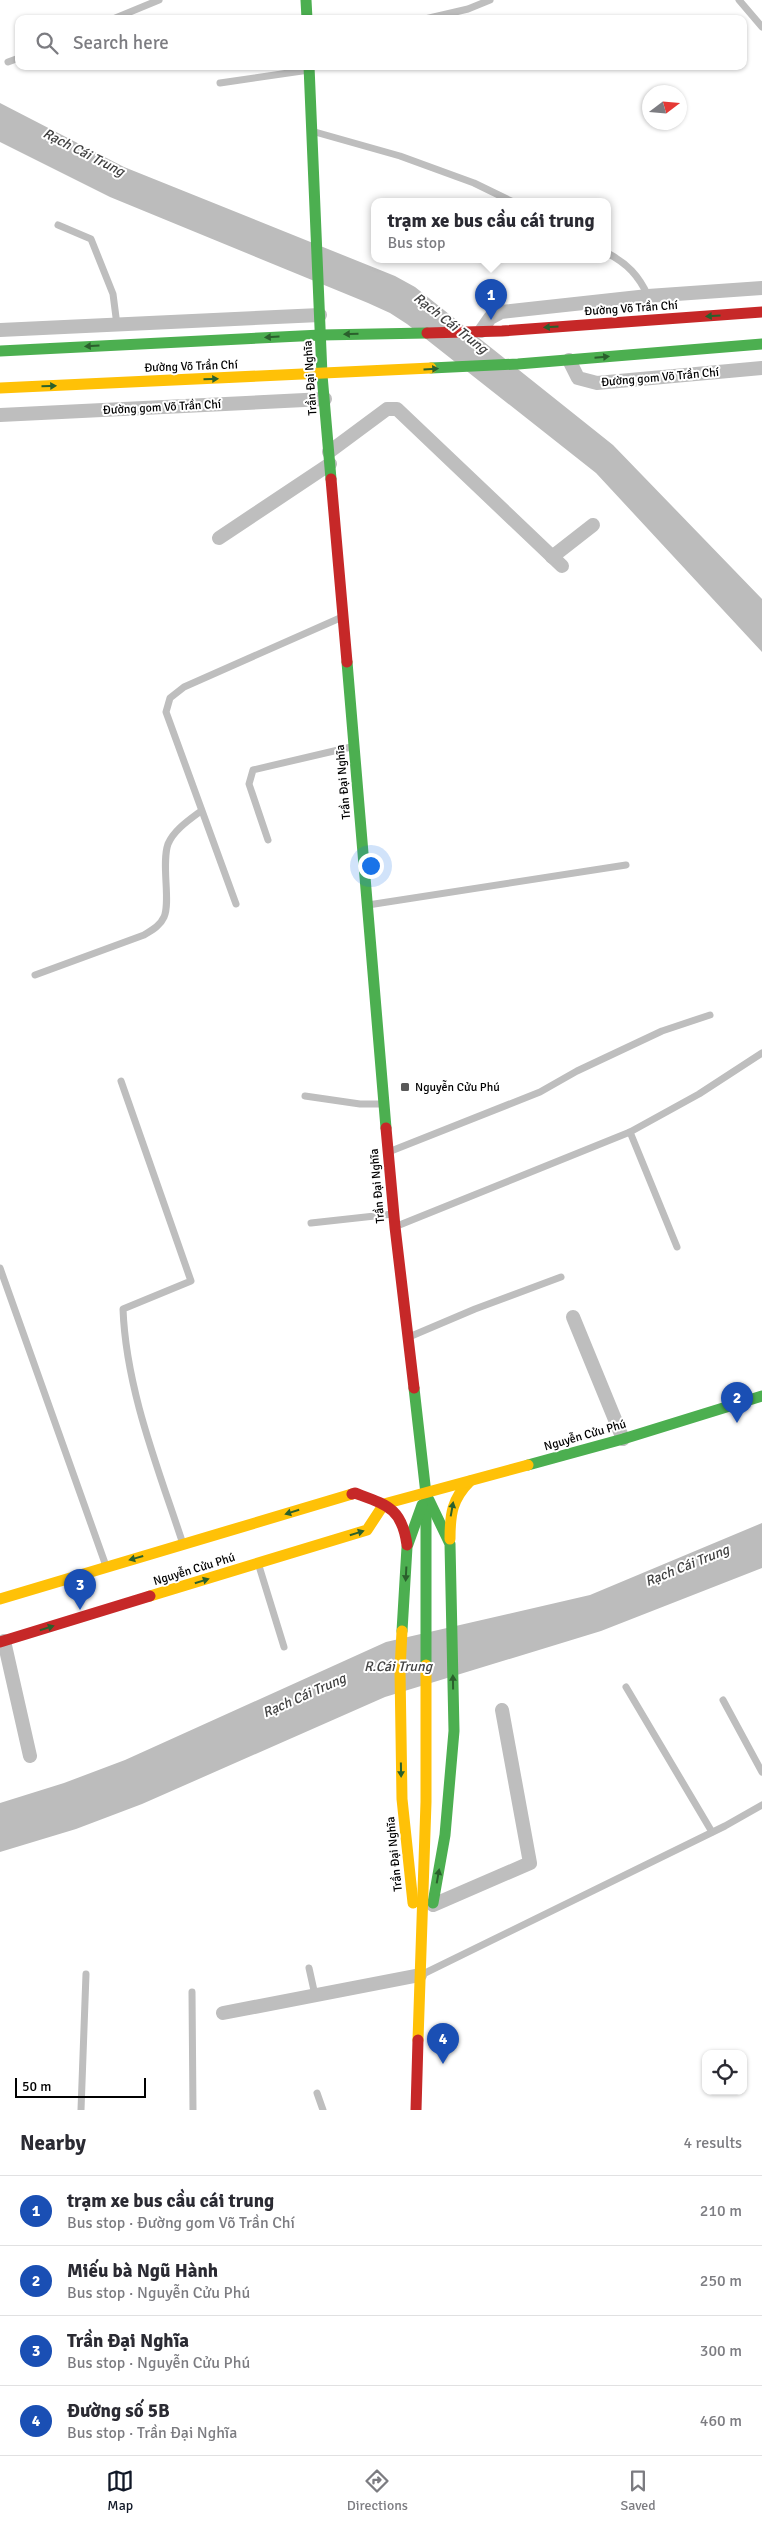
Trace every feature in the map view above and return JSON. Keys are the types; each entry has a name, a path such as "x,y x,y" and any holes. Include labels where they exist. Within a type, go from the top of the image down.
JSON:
{"main road":[{"path":"306,0 307,15"},
{"name":"Trần Đại Nghĩa","path":"309,70 322,375 388,1152 426,1494 426,1802 416,2110"},
{"name":"Đường Võ Trần Chí","path":"0,351 321,335 502,330 762,312"},
{"path":"569,360 762,344"},
{"name":"Đường Võ Trần Chí","path":"0,388 322,375 569,360"},
{"name":"Nguyễn Cửu Phú","path":"2,1642 367,1530 384,1504 623,1439 762,1396"},
{"path":"450,1544 452,1503 456,1494 470,1481"},
{"path":"0,1599 355,1493 395,1510 402,1518 407,1547"},
{"name":"Trần Đại Nghĩa","path":"420,1975 445,1835 454,1731 450,1544 426,1494"},
{"name":"Trần Đại Nghĩa","path":"420,1975 402,1799 401,1721 407,1547 426,1494"}],"street":[{"path":"481,331 490,318 498,313 648,296 762,288"},
{"path":"0,330 117,325 319,308"},
{"name":"Đường gom Võ Trần Chí","path":"569,360 578,378 596,383 762,368"},
{"name":"Đường gom Võ Trần Chí","path":"0,415 325,399"},
{"path":"219,538 330,458 387,409 398,409 557,562 593,525"},
{"path":"573,1317 623,1439"},
{"path":"2,1642 30,1756"},
{"path":"433,1904 530,1863 502,1710"},
{"path":"223,2013 420,1975"}],"lane":[{"path":"123,15 159,0"},
{"path":"442,15 468,9 490,0"},
{"path":"739,0 762,26"},
{"path":"8,62 15,59"},
{"path":"220,83 297,70"},
{"path":"312,132 400,156 474,183 505,198"},
{"path":"58,225 91,239 113,294 120,345"},
{"path":"611,255 625,263 635,273 648,296"},
{"path":"236,904 166,712 170,698 184,687 343,617"},
{"path":"268,840 249,784 253,770 354,746"},
{"path":"35,975 144,935 158,926 165,916 165,861 168,843 179,828 201,811"},
{"path":"368,905 626,865"},
{"path":"388,1152 540,1092 577,1071 662,1031 710,1015"},
{"path":"395,1227 630,1132 699,1094 762,1053"},
{"path":"120,1082 191,1281 122,1309 124,1337 142,1418 183,1544"},
{"path":"305,1096 360,1104 384,1104"},
{"path":"630,1132 677,1247"},
{"path":"311,1223 394,1214"},
{"path":"0,1268 106,1567"},
{"path":"409,1337 561,1277"},
{"path":"258,1563 284,1647"},
{"path":"626,1687 712,1832"},
{"path":"723,1700 762,1772"},
{"path":"420,1975 712,1832 762,1805"},
{"path":"309,1968 315,1995"},
{"path":"81,2110 86,1974"},
{"path":"192,1992 193,2110"},
{"path":"317,2093 323,2110"}],"water":[{"name":"Rạch Cái Trung","path":"0,103 124,167 395,276 415,287 613,445 762,599 762,652 596,473 407,324 390,313 368,303 110,197 0,142"},
{"name":"R.Cái Trung","path":"762,1523 762,1568 601,1631 385,1697 142,1804 76,1829 0,1852 0,1803 64,1783 125,1760 386,1642 590,1595"}],"traffic: fast":[{"path":"306,0 307,15"},
{"path":"309,70 322,375 331,479"},
{"path":"0,351 321,335 427,333"},
{"path":"431,368 518,364 762,344"},
{"path":"347,662 386,1128"},
{"path":"414,1388 426,1494 426,1665"},
{"path":"528,1465 623,1439 762,1396"},
{"path":"429,1500 450,1544 454,1731 445,1835 433,1903"},
{"path":"402,1631 407,1547 422,1505"}],"traffic: slow":[{"path":"0,388 431,368"},
{"path":"150,1596 367,1530 384,1504 528,1465"},
{"path":"450,1539 453,1507 459,1494 470,1481"},
{"path":"0,1599 352,1494"},
{"path":"402,1631 400,1670 402,1799 413,1903"},
{"path":"418,2040 426,1802 426,1665"}],"traffic: jam":[{"path":"427,333 502,331 762,312"},
{"path":"331,479 347,662"},
{"path":"386,1128 395,1227 414,1388"},
{"path":"352,1494 355,1493 376,1501 397,1515 405,1533 407,1545"},
{"path":"0,1642 150,1596"},
{"path":"416,2110 418,2040"}],"place":[{"name":"trạm xe bus cầu cái trung","path":"491,320"},
{"name":"Nguyễn Cửu Phú","path":"405,1087"},
{"name":"Miếu bà Ngũ Hành","path":"737,1423"},
{"name":"Trần Đại Nghĩa","path":"80,1610"},
{"name":"Đường số 5B","path":"443,2064"}]}
